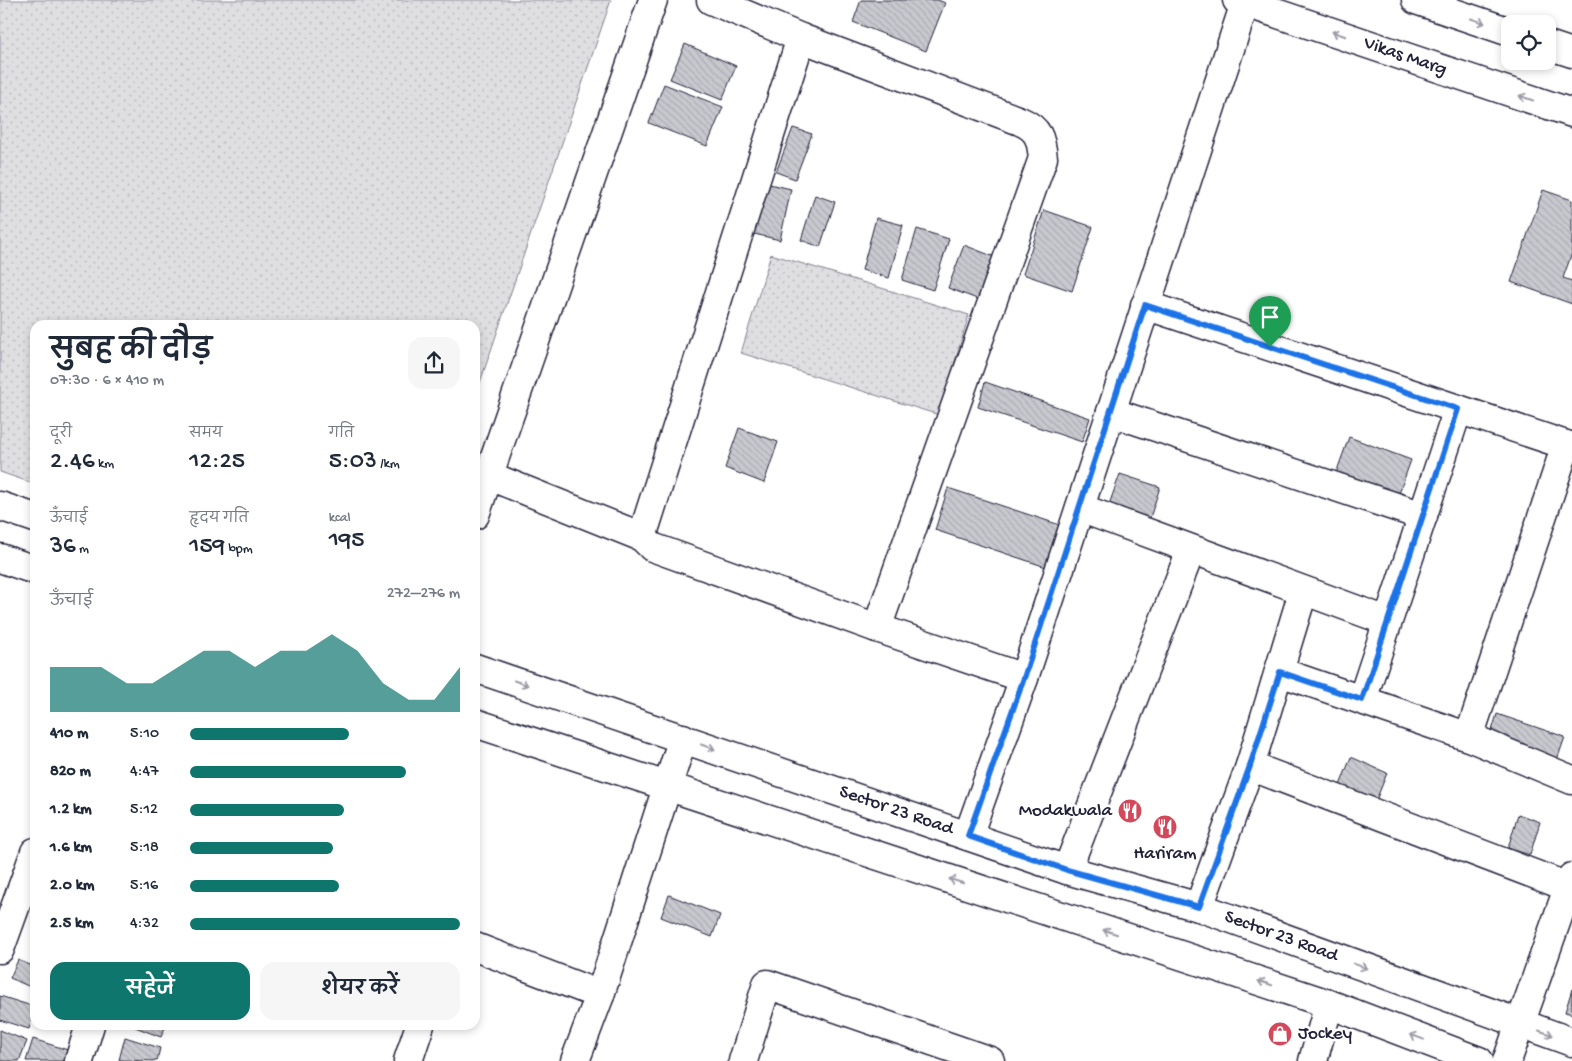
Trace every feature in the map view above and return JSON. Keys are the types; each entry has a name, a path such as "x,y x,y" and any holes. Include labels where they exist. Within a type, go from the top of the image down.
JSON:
{"street":[{"path":"480,500 653,0"},
{"path":"711,0 801,38 1032,126 1041,138 1043,158 877,628"},
{"path":"1416,0 1501,29"},
{"path":"968,836 1024,678 1080,508 1241,1"},
{"name":"Vikas Marg","path":"1241,1 1572,113"},
{"path":"642,538 801,38"},
{"path":"1556,48 1572,53"},
{"path":"1145,305 1569,446 1469,737"},
{"path":"1362,700 1458,409"},
{"path":"1111,412 1423,516"},
{"path":"488,475 642,538 652,547 877,628 1024,678"},
{"path":"0,506 30,516"},
{"path":"1080,508 1303,592 1387,621"},
{"path":"1067,870 1191,550"},
{"path":"0,558 30,568"},
{"path":"1199,907 1250,766 1303,592"},
{"name":"Sector 23 Road","path":"480,670 1067,870 1199,907 1572,1042"},
{"path":"1280,672 1469,737 1572,780"},
{"path":"480,725 1329,1004 1479,1061"},
{"path":"576,1061 600,995 683,738"},
{"path":"1250,766 1570,882 1507,1061"},
{"path":"0,950 30,866"},
{"path":"480,949 600,995"},
{"path":"743,1061 767,984 990,1061"},
{"path":"1312,1061 1329,1004"},
{"path":"78,1061 88,1030"},
{"path":"408,1061 418,1030"}],"shaded area":[{"path":"0,0 611,0 480,382 480,320 30,320 30,482 0,472"},
{"path":"771,254 969,315 939,415 741,353"}],"building":[{"path":"861,0 938,0 945,3 926,51 853,22"},
{"path":"685,44 736,66 722,100 670,79"},
{"path":"664,84 723,107 707,146 649,123"},
{"path":"793,128 812,134 795,179 776,172"},
{"path":"761,182 791,189 780,240 750,233"},
{"path":"1543,190 1572,200 1572,253 1563,278 1572,281 1572,304 1511,282"},
{"path":"815,195 835,202 820,247 801,240"},
{"path":"1044,210 1093,227 1072,291 1023,274"},
{"path":"876,218 903,225 889,278 862,270"},
{"path":"917,229 949,239 933,290 902,280"},
{"path":"964,245 1000,259 985,302 948,288"},
{"path":"985,382 1090,418 1082,442 978,407"},
{"path":"739,428 778,442 764,483 725,468"},
{"path":"1349,437 1411,460 1396,502 1334,479"},
{"path":"1120,474 1160,487 1148,524 1107,510"},
{"path":"948,488 1060,525 1046,567 935,530"},
{"path":"1497,714 1565,737 1557,760 1490,737"},
{"path":"1351,757 1387,773 1375,803 1339,788"},
{"path":"1518,814 1540,822 1530,855 1508,848"},
{"path":"669,895 720,915 712,937 661,917"},
{"path":"18,960 30,965 30,987 10,978"},
{"path":"1572,989 1572,1014 1565,1012"},
{"path":"0,996 30,1005 29,1029 0,1020"},
{"path":"0,1030 27,1041 19,1061 0,1061"},
{"path":"143,1030 164,1030 161,1037"},
{"path":"125,1037 160,1048 157,1061 119,1060"},
{"path":"33,1039 71,1051 68,1061 26,1061"}],"place":[{"name":"Modakwala","path":"1130,811"},
{"name":"Hariram","path":"1165,827"},
{"name":"Jockey","path":"1280,1034"}],"route":[{"path":"1145,305 1270,347 1458,409 1362,700 1280,672 1250,766 1199,907 1067,870 968,836 1024,678 1145,305"}]}
